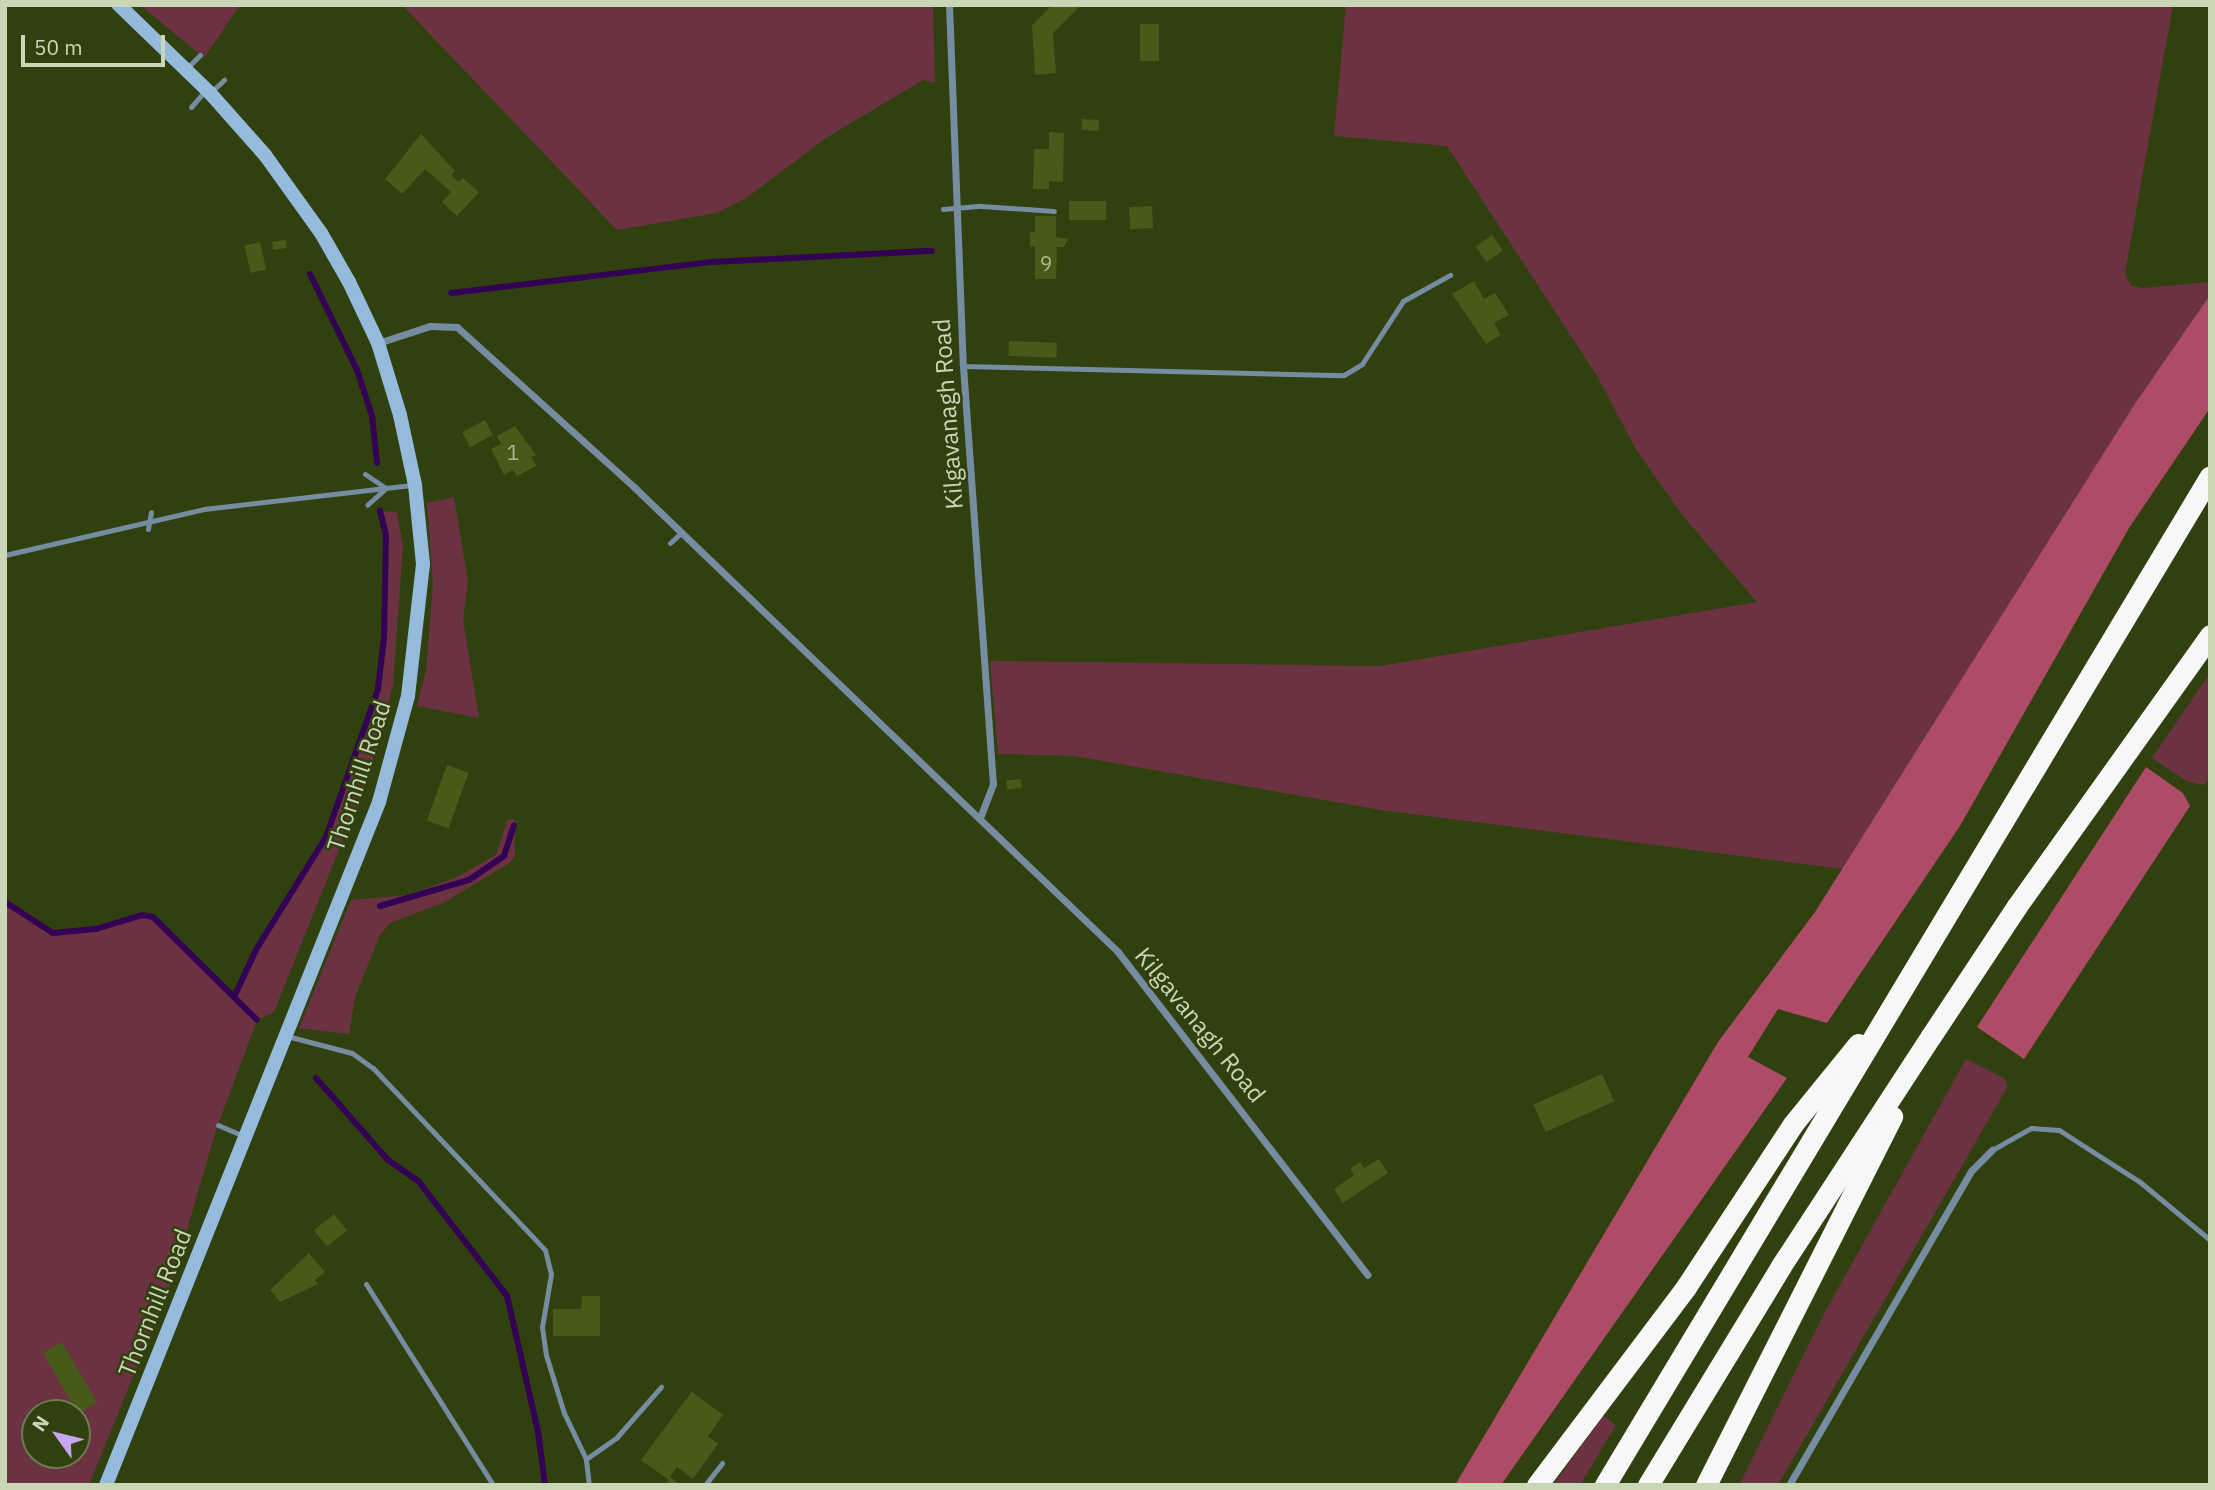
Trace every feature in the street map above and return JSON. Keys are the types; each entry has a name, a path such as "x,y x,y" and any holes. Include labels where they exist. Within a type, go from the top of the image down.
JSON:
{"highway":[{"path":"1605,1485 2210,477"},
{"path":"1648,1485 1781,1266 1931,1036 2017,906 2210,635"},
{"path":"1537,1485 1686,1287 1793,1124 1903,988"},
{"path":"1706,1485 1931,1036"}],"street":[{"name":"Thornhill Road","path":"106,1485 379,802 400,732 417,640 423,564 415,485 378,343 349,282 291,188 208,91 118,5"},
{"name":"Kilgavanagh Road","path":"949,5 963,366 993,784 990,802 980,818"},
{"name":"Kilgavanagh Road","path":"378,343 430,326 457,327 682,532 1118,952 1368,1275"},
{"path":"1789,1485 1971,1171 1993,1150"}],"lane":[{"path":"186,70 200,55"},
{"path":"191,107 224,80"},
{"path":"943,209 956,207 1054,211"},
{"path":"963,366 1344,375 1362,364 1403,301 1450,275"},
{"path":"365,474 387,488"},
{"path":"5,555 150,516 415,485"},
{"path":"367,505 387,488"},
{"path":"148,529 150,516"},
{"path":"670,543 682,532"},
{"path":"287,1035 352,1053 373,1068 545,1250 551,1274 542,1327 545,1355 564,1413 586,1459 589,1485"},
{"path":"218,1125 246,1137"},
{"path":"1993,1150 2031,1128 2045,1126 2077,1138 2210,1240"},
{"path":"366,1284 493,1485"},
{"path":"586,1459 617,1437 661,1387"},
{"path":"705,1485 722,1464"}],"shaded area":[{"path":"140,5 240,5 204,58"},
{"path":"402,5 933,5 935,83 923,80 826,138 745,199 717,213 617,230"},
{"path":"1346,5 2173,5 2125,273 2131,286 2143,288 2210,282 2210,295 2134,405 1843,869 1381,810 1074,756 998,754 990,661 1380,666 1757,602 1683,516 1637,451 1597,376 1447,146 1334,136"},
{"path":"2210,295 2210,408 2129,528 1960,826 1827,1023 1778,1009 1748,1057 1787,1078 1501,1485 1455,1485 1718,1042 1815,912 2134,405"},
{"path":"454,497 468,582 463,619 479,718 417,706 426,671 433,584 427,503"},
{"path":"380,511 397,512 403,546 393,685 368,777 274,1012 257,1020 216,1130 173,1278 89,1485 5,1485 5,903 27,912 52,934 96,929 142,915 153,917 234,996 257,948 326,837 378,689 384,638 386,535"},
{"path":"2210,673 2210,777 2204,785 2188,782 2152,758"},
{"path":"2146,767 2183,793 2190,806 2024,1059 1977,1027"},
{"path":"514,819 515,856 510,863 443,903 390,923 380,935 355,997 349,1034 299,1028 351,900 408,895 455,878 496,855 507,820"},
{"path":"1966,1059 2004,1078 2008,1086 1778,1485 1739,1485 1826,1310"},
{"path":"1603,1416 1616,1425 1580,1485 1553,1485"}],"building":[{"path":"1052,5 1081,5 1053,33 1056,73 1035,75 1032,25"},
{"path":"1140,24 1159,24 1159,61 1140,61"},
{"path":"1082,119 1099,120 1098,131 1081,130"},
{"path":"1049,132 1064,133 1063,182 1049,181 1049,189 1033,189 1034,149 1049,149"},
{"path":"421,134 455,171 451,175 459,182 463,178 479,192 457,216 442,202 451,192 425,169 402,194 385,179"},
{"path":"1069,201 1106,201 1106,220 1069,220"},
{"path":"1152,206 1153,228 1130,229 1129,207"},
{"path":"1035,216 1056,216 1056,237 1068,239 1064,247 1057,247 1056,279 1035,279 1035,246 1030,247 1030,232 1035,232"},
{"path":"1492,235 1503,251 1487,262 1476,246"},
{"path":"286,240 287,248 273,250 272,242"},
{"path":"260,242 266,269 251,273 244,246"},
{"path":"1474,281 1484,299 1495,293 1509,315 1494,323 1501,335 1486,344 1452,294"},
{"path":"1009,341 1057,343 1056,358 1008,356"},
{"path":"485,420 493,435 470,447 462,432"},
{"path":"515,426 536,455 531,457 536,466 517,476 513,470 504,475 491,449 501,444 497,436"},
{"path":"447,765 469,773 448,828 427,820"},
{"path":"1021,779 1022,788 1007,790 1006,781"},
{"path":"1602,1074 1614,1101 1546,1132 1533,1105"},
{"path":"1379,1159 1388,1173 1343,1203 1334,1189 1354,1175 1350,1169 1360,1162 1364,1168"},
{"path":"334,1214 347,1230 327,1247 314,1230"},
{"path":"309,1253 325,1272 315,1280 318,1284 280,1302 270,1290"},
{"path":"582,1296 600,1296 600,1336 553,1336 553,1309 581,1309"},
{"path":"62,1342 97,1403 91,1406 91,1399 70,1399 43,1353"},
{"path":"692,1392 723,1415 708,1436 718,1444 693,1479 677,1467 670,1477 680,1485 665,1485 669,1480 641,1460 676,1413 685,1419 676,1412"}],"waterway":[{"path":"451,293 712,262 932,251"},
{"path":"310,274 357,370 372,416 377,463"},
{"path":"234,997 257,948 326,837 378,689 384,638 386,535 380,511"},
{"path":"380,906 469,880 504,856 514,826"},
{"path":"5,902 53,933 96,929 142,915 153,917 257,1020"},
{"path":"316,1078 388,1160 419,1182 507,1296 538,1431 545,1485"}]}
